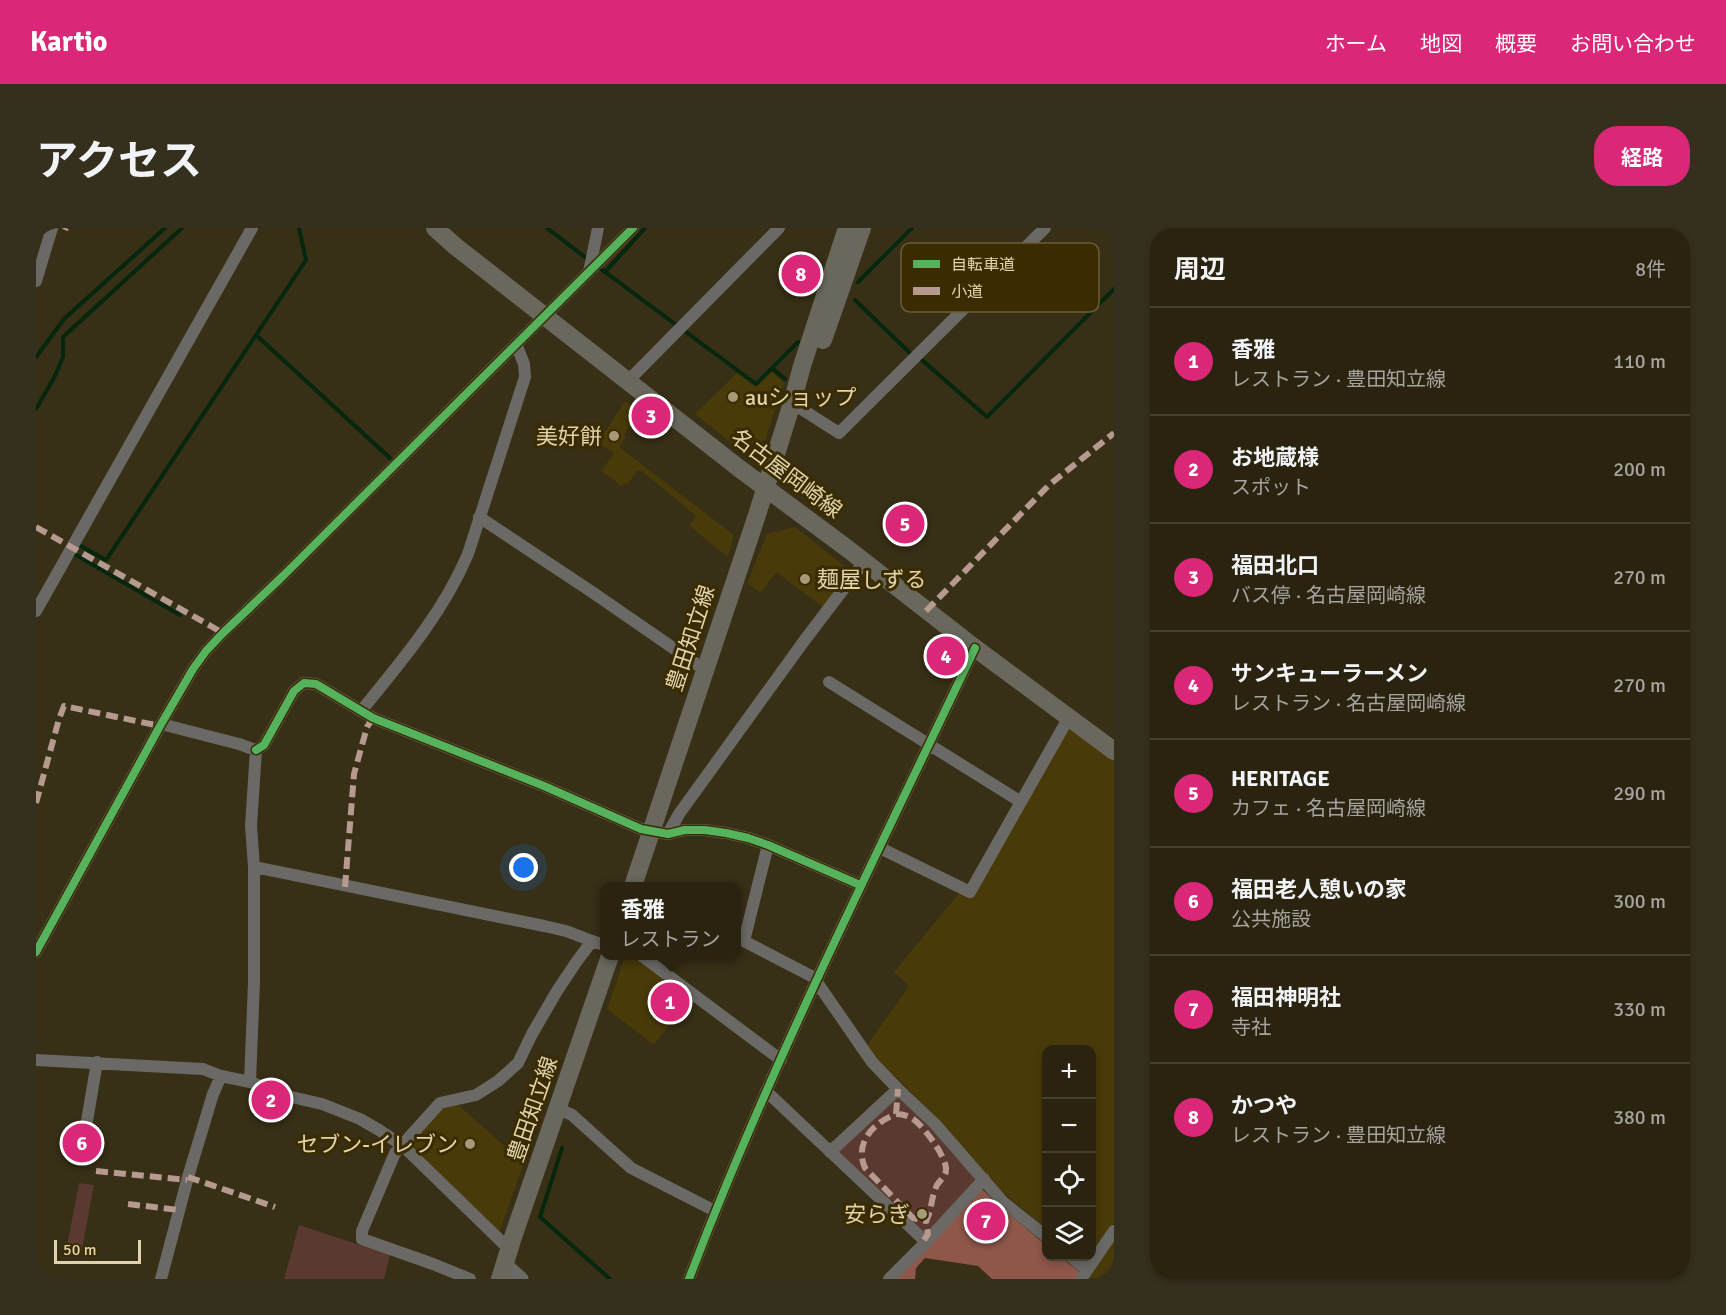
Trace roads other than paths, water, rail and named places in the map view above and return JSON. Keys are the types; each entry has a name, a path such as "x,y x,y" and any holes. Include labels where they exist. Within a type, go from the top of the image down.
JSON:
{"main road":[{"name":"名古屋岡崎線","path":"435,228 627,382 789,507 1114,751"},
{"name":"豊田知立線","path":"635,882 660,833 705,670 757,515 847,228"},
{"name":"豊田知立線","path":"792,403 811,372 862,228"},
{"name":"豊田知立線","path":"505,1264 609,960"}],"street":[{"path":"36,281 52,228"},
{"path":"36,611 252,228"},
{"path":"589,273 598,228"},
{"path":"36,952 193,669 223,633 284,576 633,228"},
{"path":"627,382 779,228"},
{"path":"1029,243 1044,228"},
{"path":"792,403 839,433 960,312"},
{"path":"361,711 421,635 459,574 468,554 525,377 524,364 516,344"},
{"path":"480,518 705,670"},
{"path":"660,833 679,814 864,562"},
{"path":"689,1279 714,1211 816,980 975,648"},
{"path":"829,682 1021,802"},
{"path":"256,750 264,745 294,691 304,683 316,684 373,718 660,833 685,830 726,833 768,845 861,885"},
{"path":"880,848 970,892 1069,717"},
{"path":"161,724 256,750"},
{"path":"250,1082 253,1025 252,826 256,750"},
{"path":"741,936 768,845"},
{"path":"254,867 544,926 566,931 598,943 577,961 557,991 518,1063 498,1081 476,1095 440,1103 395,1153 362,1230 362,1239 470,1279"},
{"path":"741,940 816,980 872,1062 935,1124 1003,1202 1042,1233"},
{"path":"647,960 781,1060"},
{"path":"36,1060 203,1069 221,1076 250,1082 287,1096 322,1104 360,1119 403,1146 505,1264 521,1279"},
{"path":"87,1121 97,1062"},
{"path":"161,1279 188,1177 213,1094 221,1076"},
{"path":"830,1152 897,1089"},
{"path":"766,1091 926,1242"},
{"path":"557,1108 572,1115 631,1168 714,1211"},
{"path":"889,1279 984,1179"},
{"path":"1073,1261 1084,1275 1114,1231"}],"waterway":[{"path":"36,357 64,319 165,228"},
{"path":"36,409 63,357 63,337 182,228"},
{"path":"79,545 106,560 306,260 299,228"},
{"path":"547,228 590,261"},
{"path":"598,267 605,272 645,228"},
{"path":"858,282 912,228"},
{"path":"605,272 756,384 798,342"},
{"path":"1099,304 1114,289"},
{"path":"855,300 911,354"},
{"path":"921,359 987,417 1091,312"},
{"path":"256,335 391,459"},
{"path":"772,368 785,379"},
{"path":"71,557 76,555 180,615"},
{"path":"562,1148 540,1217 610,1279"}],"place":[{"name":"かつや","path":"801,274"},
{"name":"auショップ","path":"733,397"},
{"name":"福田北口","path":"651,416"},
{"name":"美好餅","path":"614,436"},
{"name":"HERITAGE","path":"905,524"},
{"name":"麺屋しずる","path":"805,579"},
{"name":"サンキューラーメン","path":"946,656"},
{"name":"香雅","path":"670,1002"},
{"name":"お地蔵様","path":"271,1100"},
{"name":"福田老人憩いの家","path":"82,1143"},
{"name":"セブン-イレブン","path":"470,1144"},
{"name":"安らぎ","path":"922,1214"},
{"name":"福田神明社","path":"986,1221"}]}
